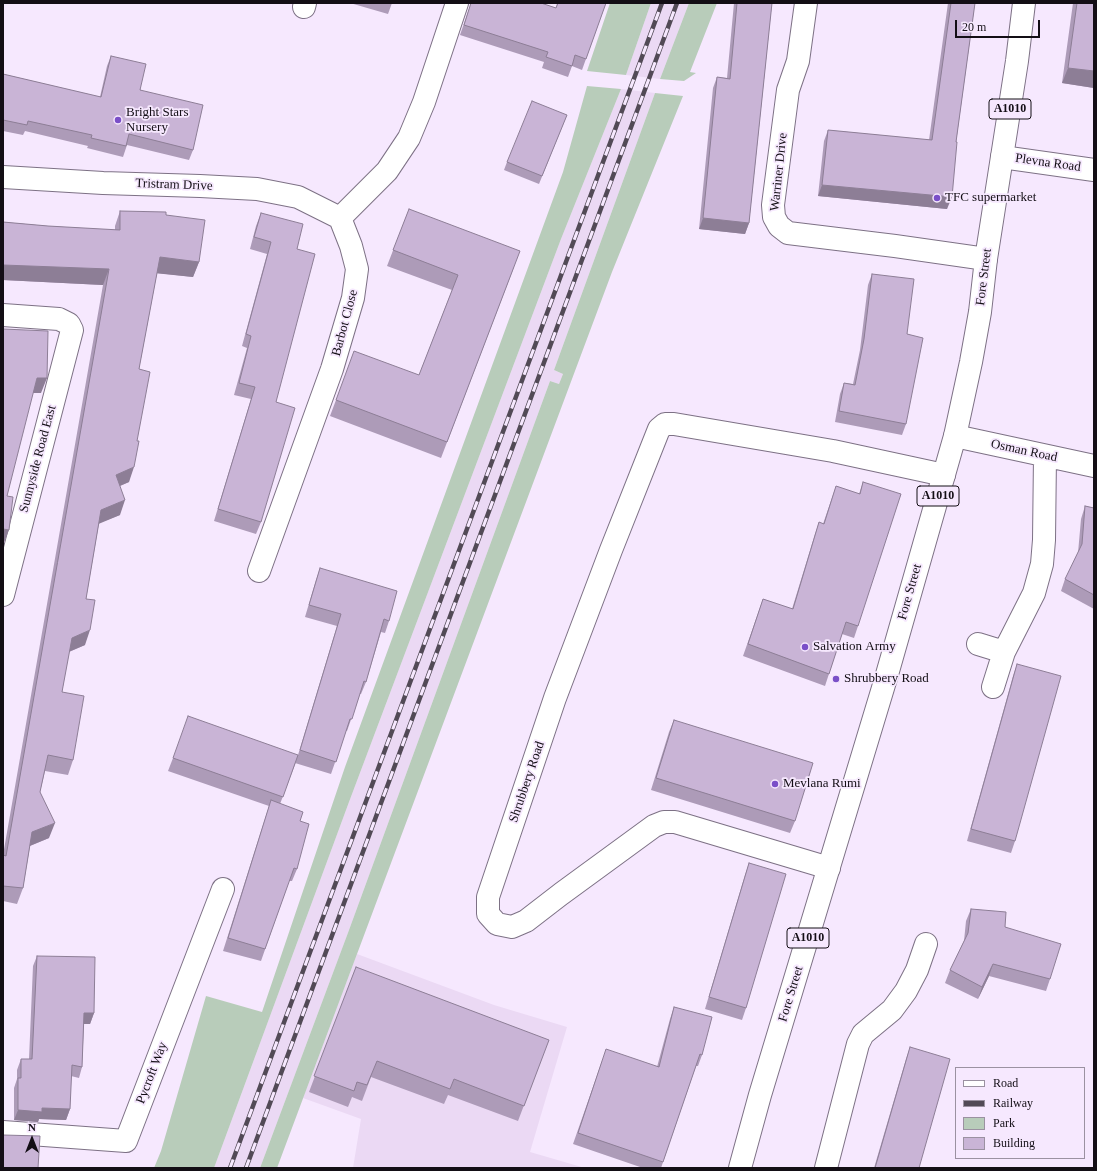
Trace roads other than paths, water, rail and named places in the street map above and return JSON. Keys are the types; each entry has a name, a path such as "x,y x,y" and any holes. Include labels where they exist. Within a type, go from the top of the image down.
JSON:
{"street":[{"path":"340,218 387,171 409,138 424,102 457,3"},
{"name":"Warriner Drive","path":"806,3 798,61 788,90 773,205 774,217 779,226 788,233 895,246 986,260"},
{"name":"Fore Street","path":"740,1168 760,1095 886,678 955,436 980,312 986,260 1017,61 1024,3"},
{"name":"Plevna Road","path":"1002,156 1094,170"},
{"name":"Tristram Drive","path":"3,177 102,183 193,185 257,189 298,197 340,218"},
{"name":"Barbot Close","path":"259,571 332,370 353,298 357,269 351,246 340,218"},
{"name":"Sunnyside Road East","path":"3,315 59,319 69,324 72,330 4,589"},
{"name":"Shrubbery Road","path":"829,868 675,822 664,822 654,826 526,921 512,927 497,924 488,914 488,897 555,698 660,429 665,424 674,424 833,451 944,475"},
{"name":"Osman Road","path":"955,436 1094,466"},
{"path":"993,687 1004,652 1034,593 1042,564 1044,540 1045,456"},
{"path":"978,644 1004,652"},
{"name":"Pycroft Way","path":"3,1132 126,1141 223,890"},
{"path":"826,1168 858,1044 863,1034 892,1010 902,996 917,970 926,944"}],"railway":[{"path":"230,1168 662,3"},
{"path":"246,1168 677,3"}],"place":[{"name":"Bright Stars Nursery","path":"118,120"},
{"name":"TFC supermarket","path":"937,198"},
{"name":"Salvation Army","path":"805,647"},
{"name":"Shrubbery Road","path":"836,679"},
{"name":"Mevlana Rumi","path":"775,784"}]}
